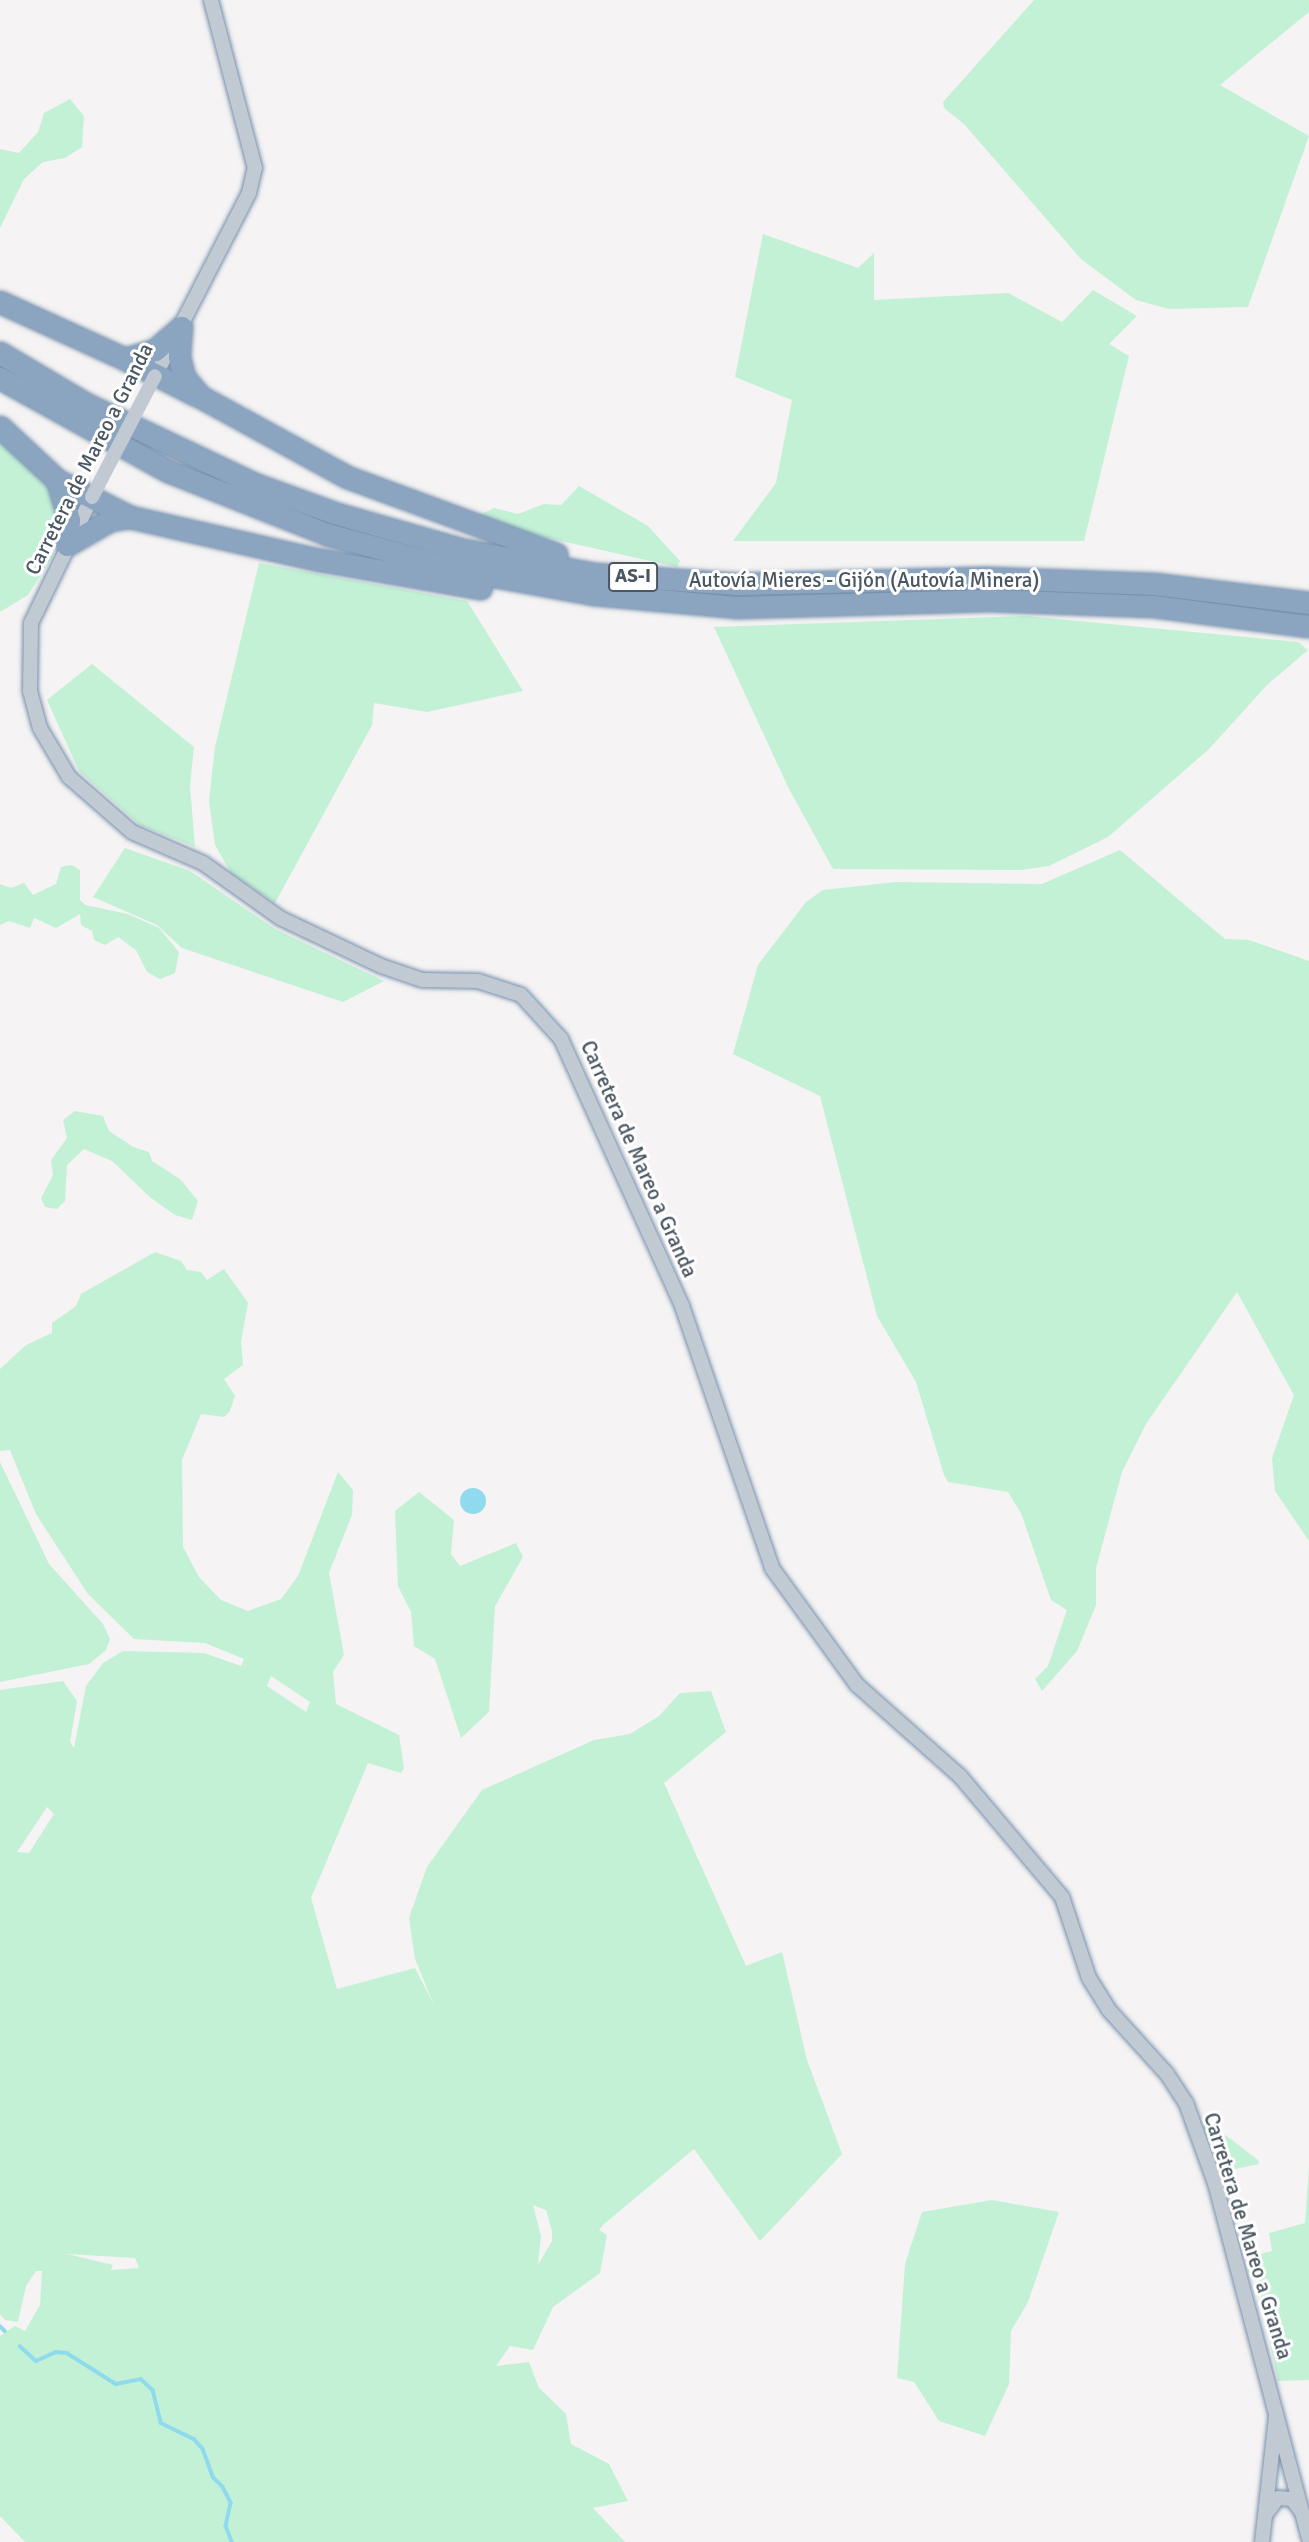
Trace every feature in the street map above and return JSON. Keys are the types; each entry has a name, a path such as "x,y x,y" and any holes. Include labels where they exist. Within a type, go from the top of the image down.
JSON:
{"highway":[{"path":"0,302 201,397 346,477 539,551 737,584"},
{"path":"125,359 155,350 181,327"},
{"path":"181,327 179,357 184,377 201,397"},
{"name":"Autovía Mieres - Gijón (Autovía Minera)","path":"0,353 176,451 334,513 464,550 595,574 737,584 988,578 1154,584 1309,603"},
{"name":"Autovía Mieres - Gijón (Autovía Minera)","path":"0,377 168,471 327,534 456,569 594,594 738,607 989,600 1154,606 1309,626"},
{"path":"0,427 57,480 130,517 320,560 518,594 659,610 738,607"},
{"path":"57,480 69,520 67,545"},
{"path":"67,545 110,520 130,517"}],"street":[{"name":"Carretera de Mareo a Granda","path":"211,0 255,168 249,193 67,545 31,623 30,691 46,738 69,777 104,812 132,832 203,863 280,918 381,966 422,981 478,981 521,995 561,1039 682,1306 711,1382 758,1539 772,1568 857,1685 960,1776 1062,1897 1089,1978 1108,2009 1167,2074 1186,2103 1215,2183 1277,2409 1309,2539"},
{"name":"Carretera de Mareo a Granda","path":"1262,2542 1277,2409"},
{"path":"1265,2516 1274,2502 1288,2497 1304,2515"}],"green space":[{"path":"1034,0 1309,0 1309,12 1220,85 1309,136 1248,307 1169,309 1136,300 1081,259 964,124 944,108 943,102"},
{"path":"70,99 84,116 82,147 65,158 43,162 24,179 0,228 0,149 19,153 38,132 44,113"},
{"path":"763,234 858,268 874,253 874,300 1008,293 1062,322 1093,290 1137,316 1109,344 1129,356 1084,541 733,541 776,483 792,400 735,377"},
{"path":"0,438 60,498 53,556 28,595 0,612"},
{"path":"579,486 648,526 680,561 677,567 503,528 477,516 494,508 518,514 544,504 561,505"},
{"path":"259,563 467,601 523,691 427,712 374,703 372,725 275,903 231,873 215,845 209,801 215,747"},
{"path":"1026,616 1298,642 1308,650 1267,685 1209,749 1108,837 1049,866 1021,870 833,869 788,787 714,627"},
{"path":"92,664 194,747 190,786 195,847 140,825 79,771 47,700"},
{"path":"125,848 190,871 275,929 384,981 343,1002 182,948 157,925 93,897"},
{"path":"1120,850 1225,939 1249,940 1309,961 1309,1541 1275,1491 1272,1458 1294,1395 1237,1292 1146,1424 1122,1472 1096,1568 1096,1605 1077,1651 1042,1691 1035,1679 1048,1666 1067,1610 1051,1600 1021,1513 1008,1492 948,1482 944,1475 916,1382 877,1316 820,1096 733,1054 758,965 806,902 823,890 896,882 1042,884"},
{"path":"72,865 80,870 80,900 85,905 128,914 159,928 179,952 175,973 160,979 147,972 136,950 118,937 105,945 94,940 92,931 81,925 80,914 56,928 34,918 30,928 9,921 0,925 0,884 11,888 24,883 33,895 56,884 61,867"},
{"path":"75,1111 103,1116 109,1131 133,1147 149,1152 152,1161 180,1179 198,1201 192,1220 175,1215 151,1198 112,1161 84,1149 67,1165 65,1201 57,1209 45,1207 41,1198 53,1175 51,1160 67,1138 63,1120"},
{"path":"155,1252 181,1261 187,1270 201,1272 207,1280 224,1269 248,1303 241,1342 243,1365 224,1379 235,1396 230,1411 224,1417 201,1414 182,1460 183,1547 199,1577 221,1600 248,1611 281,1599 298,1576 338,1472 353,1490 352,1515 329,1573 344,1655 333,1672 336,1704 399,1735 404,1768 401,1773 368,1763 311,1898 337,1989 415,1968 434,2005 415,1959 409,1918 427,1867 482,1790 594,1740 630,1734 659,1716 680,1693 711,1691 726,1732 664,1783 746,1966 782,1952 807,2060 842,2154 760,2241 694,2149 599,2230 607,2235 600,2273 553,2307 533,2350 510,2346 496,2366 529,2362 539,2388 566,2414 571,2444 609,2464 628,2501 593,2508 625,2542 25,2542 0,2516 0,2336 15,2326 25,2331 40,2305 42,2271 36,2271 26,2286 18,2322 5,2320 0,2314 0,1690 63,1681 77,1701 70,1742 74,1748 86,1686 103,1663 123,1651 204,1653 241,1666 244,1659 205,1643 134,1639 88,1594 36,1514 10,1450 0,1451 0,1369 26,1345 52,1333 52,1323 76,1306 81,1294","holes":["271,1676 310,1702 306,1712 267,1686","47,1807 54,1814 29,1853 17,1852","533,2205 546,2210 552,2231 552,2241 538,2265 541,2236","67,2254 135,2258 139,2268 111,2270 113,2265"]},
{"path":"0,1462 49,1564 103,1624 110,1639 106,1650 89,1664 0,1682"},
{"path":"419,1492 454,1520 451,1554 460,1566 516,1543 523,1557 495,1606 489,1712 461,1738 435,1659 414,1646 411,1612 398,1586 395,1511"},
{"path":"1207,2121 1258,2160 1259,2164 1221,2172 1203,2127"},
{"path":"1309,2166 1309,2380 1278,2381 1252,2256 1272,2251 1269,2233 1305,2223"},
{"path":"992,2200 1059,2212 1028,2302 1011,2331 1009,2384 985,2436 939,2421 914,2382 897,2378 905,2264 922,2212"}],"water":[{"path":"473,1488 483,1491 486,1501 483,1511 473,1514 463,1511 460,1501 463,1491"}],"waterway":[{"path":"0,2326 5,2331"},
{"path":"20,2346 36,2361 56,2352 67,2353 116,2384 141,2379 153,2390 161,2423 194,2439 203,2449 213,2477 223,2487 231,2503 226,2526 232,2542"}]}
